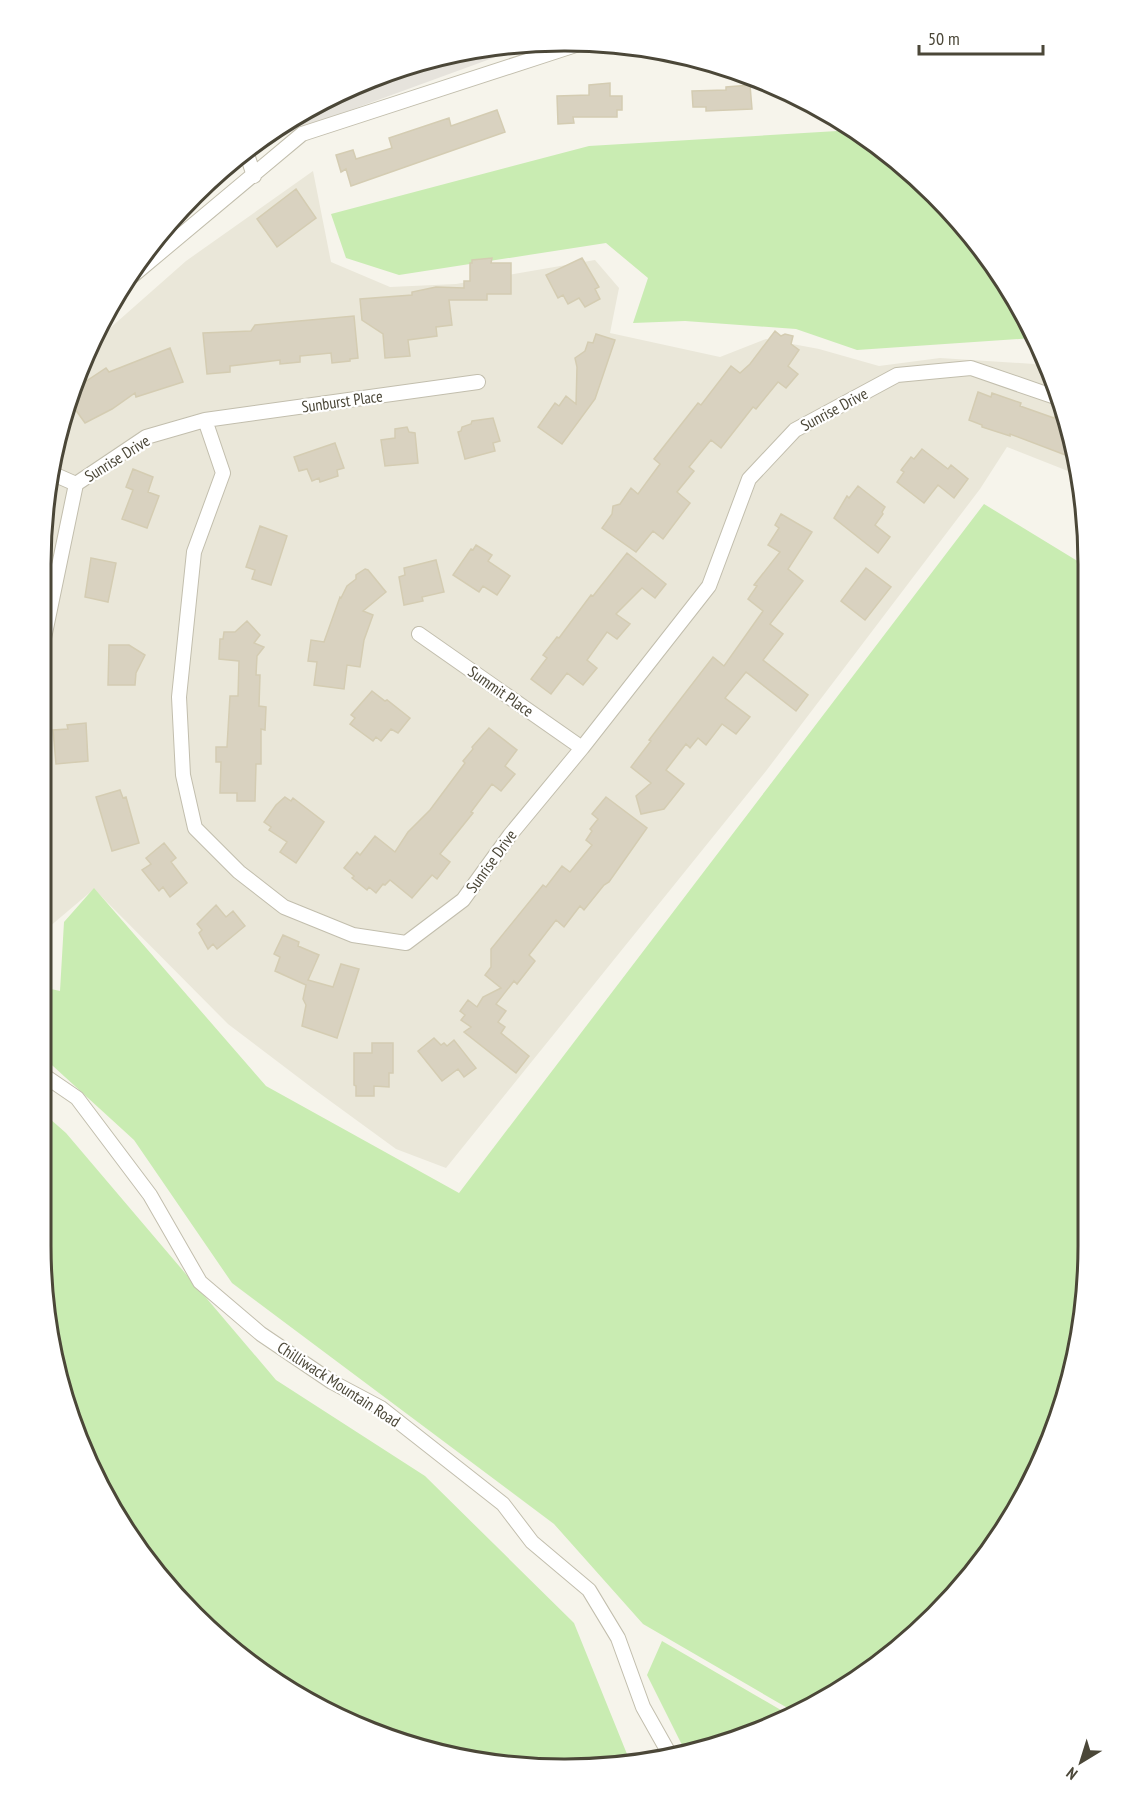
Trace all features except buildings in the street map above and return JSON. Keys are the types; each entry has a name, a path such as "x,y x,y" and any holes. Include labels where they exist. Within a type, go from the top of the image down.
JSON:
{"street":[{"path":"151,261 302,134 557,51"},
{"path":"249,160 254,176"},
{"name":"Sunrise Drive","path":"59,476 76,484 146,437 205,420 223,472 194,552 179,697 183,775 195,828 239,872 284,907 353,935 406,943 463,900 510,835 582,748 709,586 748,479 795,430 897,375 971,368 1049,395"},
{"name":"Sunburst Place","path":"205,420 478,382"},
{"path":"51,604 76,484"},
{"name":"Summit Place","path":"419,634 582,748"},
{"name":"Chilliwack Mountain Road","path":"51,1080 77,1098 150,1195 200,1282 261,1334 332,1382 381,1408 503,1504 532,1542 589,1590 618,1638 643,1707 666,1749"}],"shaded area":[{"path":"502,55 286,133 337,104 399,78 432,68"},
{"path":"313,171 331,262 390,287 456,284 595,260 619,288 610,333 720,357 766,339 819,349 879,366 940,358 1034,364 1039,368 1061,432 1069,472 1007,447 980,489 766,771 446,1168 396,1149 228,1024 94,889 51,925 51,564 55,497 61,464 78,399 108,330 186,261"}],"green space":[{"path":"839,131 903,178 951,226 991,279 1026,338 857,350 796,329 685,321 633,323 648,278 606,243 399,275 346,258 331,214 589,146"},
{"path":"984,504 1078,561 1078,1246 1074,1313 1061,1378 1051,1411 1025,1473 991,1531 972,1558 928,1609 877,1653 821,1690 788,1708 643,1624 554,1524 232,1283 134,1140 51,1064 51,989 60,991 64,922 94,888 266,1086 459,1193"},
{"path":"51,1120 66,1133 276,1380 425,1476 574,1623 628,1755 564,1759 497,1755 432,1742 399,1732 337,1706 279,1672 226,1632 201,1609 157,1558 138,1531 104,1473 78,1411 68,1378 55,1313 51,1246"},
{"path":"662,1641 782,1711 730,1732 682,1745 647,1675"}]}
